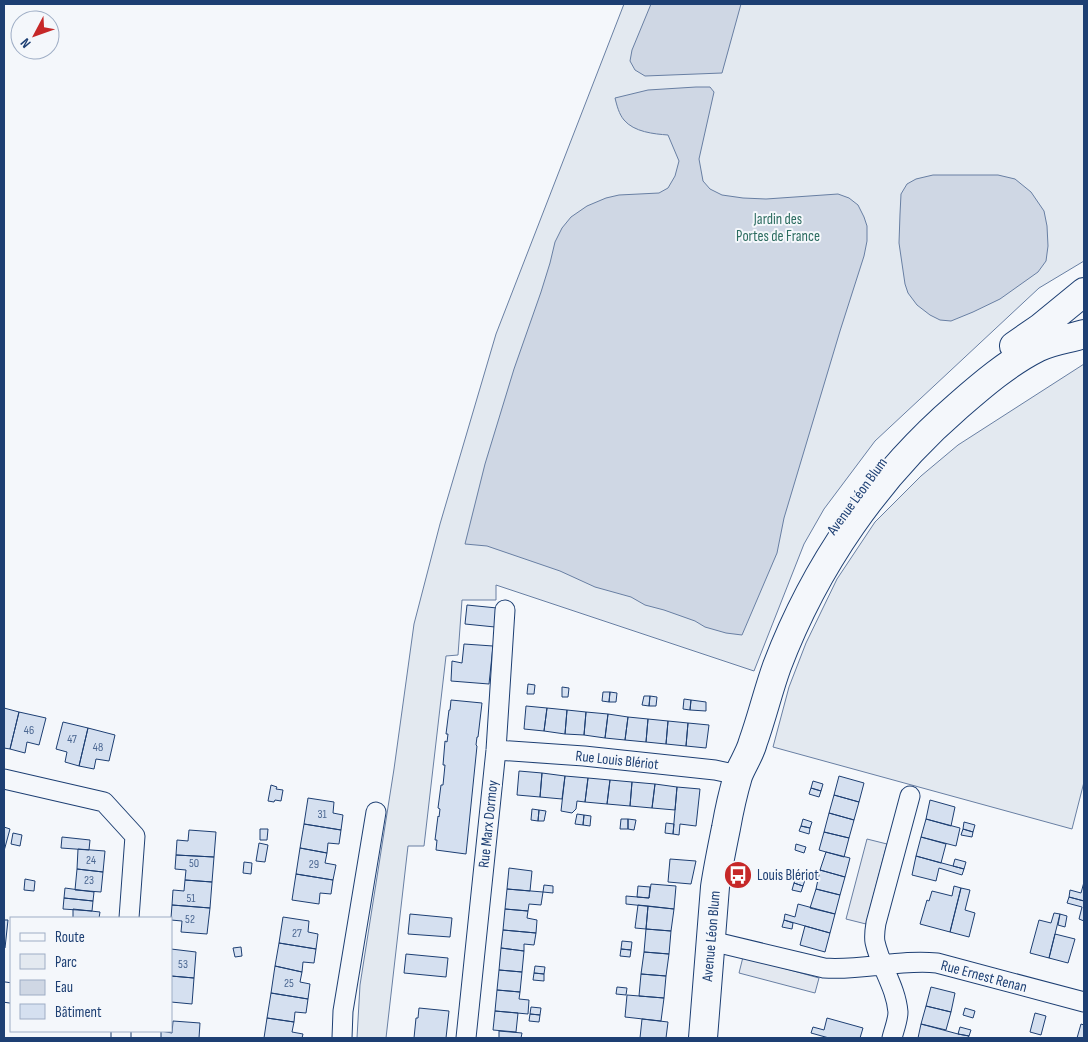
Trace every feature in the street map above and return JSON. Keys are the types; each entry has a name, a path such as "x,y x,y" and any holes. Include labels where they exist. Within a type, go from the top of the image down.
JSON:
{"main road":[{"name":"Avenue Léon Blum","path":"703,1038 718,868 738,775 739,749 760,671 779,622 796,588 815,554 850,502 888,454 926,415 969,379 1040,328 1084,292"},
{"name":"Avenue Léon Blum","path":"738,775 753,744 768,691 802,609 852,522 877,489 899,463 948,414 986,383 1038,348 1084,334"}],"street":[{"name":"Rue Marx Dormoy","path":"466,1038 496,750 505,610"},
{"name":"Rue Louis Blériot","path":"496,750 584,756 715,770 738,775"},
{"path":"4,779 104,802 135,836 129,917"},
{"path":"892,1038 898,1014 897,1005 875,941 876,922 910,796"},
{"path":"342,1038 343,1011 376,812"},
{"name":"Rue Ernest Renan","path":"711,941 824,968 836,969 882,964 936,963 1084,1002"}],"green space":[{"name":"Jardin des Portes de France","path":"624,4 1084,4 1084,261 1039,288 875,441 824,509 804,544 754,671 496,585 496,600 462,600 458,655 446,656 424,846 408,846 386,1038 357,1038 360,985 394,769 414,624 440,524 496,334"},
{"path":"1084,364 1084,782 1072,829 773,747 789,687 806,643 837,579 875,522 921,476 958,445"}],"shaded area":[{"path":"867,839 887,844 866,924 846,919"},
{"path":"743,957 819,978 815,993 739,973"}],"water":[{"path":"651,4 741,4 722,73 645,76 635,70 630,61 632,50"},
{"path":"710,87 714,92 699,159 703,181 710,189 722,195 766,199 838,194 849,198 858,205 867,226 864,256 784,518 777,553 742,635 705,627 695,621 645,605 631,597 595,587 560,571 487,546 465,544 485,464 514,369 541,292 555,242 562,228 571,217 587,206 619,195 659,193 668,188 675,176 679,161 668,135 644,132 628,124 617,107 615,98 648,90"},
{"path":"933,175 998,175 1015,179 1031,192 1044,211 1047,226 1048,246 1046,261 1038,272 1000,299 951,321 940,320 930,315 917,305 908,293 899,243 901,194 907,184 916,179"}],"building":[{"path":"467,605 497,608 495,627 465,624"},
{"path":"464,644 493,646 489,684 451,681 452,661 462,663"},
{"path":"528,684 535,685 534,694 527,694"},
{"path":"562,687 569,688 568,697 562,697"},
{"path":"603,692 610,692 609,702 602,701"},
{"path":"610,692 617,693 616,702 609,702"},
{"path":"644,696 650,696 649,706 642,705"},
{"path":"650,696 657,697 656,706 649,706"},
{"path":"684,699 691,700 690,710 683,709"},
{"path":"451,700 482,703 476,745 466,854 436,850 437,840 435,840 440,809 438,808 441,785 443,785 445,741 447,742 448,734 446,734"},
{"path":"691,700 706,702 706,711 690,710"},
{"path":"526,706 547,708 544,731 524,729"},
{"path":"4,708 19,712 10,749 4,748"},
{"path":"547,708 567,710 565,734 544,731"},
{"path":"567,710 586,712 584,735 565,734"},
{"path":"19,712 46,718 39,745 27,742 25,753 10,749"},
{"path":"586,712 608,714 605,738 584,735"},
{"path":"608,714 628,717 625,740 605,738"},
{"path":"628,717 648,719 646,742 625,740"},
{"path":"648,719 668,721 666,744 646,742"},
{"path":"668,721 688,723 686,746 666,744"},
{"path":"63,722 88,728 79,766 65,762 67,752 56,749"},
{"path":"688,723 709,725 706,748 686,746"},
{"path":"88,728 115,735 109,761 96,759 94,769 79,766"},
{"path":"519,771 542,773 540,797 517,795"},
{"path":"542,773 565,776 562,799 540,797"},
{"path":"565,776 588,778 585,802 577,801 576,809 572,813 561,811"},
{"path":"839,776 864,783 859,802 834,795"},
{"path":"588,778 610,780 607,804 585,802"},
{"path":"610,780 632,782 630,806 607,804"},
{"path":"813,781 823,784 821,791 811,788"},
{"path":"632,782 655,784 652,808 630,806"},
{"path":"655,784 677,787 675,810 652,808"},
{"path":"271,785 277,787 276,789 283,790 281,801 268,801"},
{"path":"677,787 700,789 696,826 680,824 679,835 673,834"},
{"path":"811,788 821,791 819,797 809,794"},
{"path":"834,795 859,802 854,820 829,813"},
{"path":"308,798 334,802 333,813 343,815 341,830 304,824"},
{"path":"930,800 955,807 951,826 926,819"},
{"path":"532,809 539,810 538,821 531,820"},
{"path":"539,810 546,811 544,821 538,821"},
{"path":"829,813 854,820 849,838 824,832"},
{"path":"577,814 584,815 583,825 575,824"},
{"path":"584,815 591,816 590,826 583,825"},
{"path":"621,819 628,819 628,829 620,829"},
{"path":"628,819 636,820 634,830 628,829"},
{"path":"803,819 812,822 810,828 801,826"},
{"path":"926,819 960,828 956,846 921,837"},
{"path":"964,822 975,825 973,832 963,829"},
{"path":"666,823 674,824 673,834 665,833"},
{"path":"304,824 341,830 339,844 328,843 327,853 300,848"},
{"path":"801,826 810,828 809,834 799,831"},
{"path":"4,827 10,829 4,851"},
{"path":"260,829 268,829 267,840 260,840"},
{"path":"963,829 973,832 972,837 961,835"},
{"path":"189,830 216,832 214,857 176,855 177,840 188,841"},
{"path":"824,832 849,838 844,857 819,850"},
{"path":"13,833 22,835 20,846 11,844"},
{"path":"62,837 90,840 89,850 61,848"},
{"path":"921,837 946,844 941,863 916,856"},
{"path":"259,843 268,845 265,862 256,861"},
{"path":"796,844 806,847 804,853 795,850"},
{"path":"300,848 327,853 325,863 336,865 333,880 296,874"},
{"path":"78,849 105,851 103,872 77,869"},
{"path":"826,852 850,858 845,877 820,870"},
{"path":"176,855 214,857 212,882 185,880 186,870 175,869"},
{"path":"916,856 964,869 962,875 939,868 936,881 912,875"},
{"path":"670,859 696,861 691,884 668,882"},
{"path":"955,859 966,862 964,869 953,866"},
{"path":"244,862 252,863 251,874 243,873"},
{"path":"509,868 532,871 530,891 507,889"},
{"path":"77,869 103,872 101,892 75,890"},
{"path":"820,870 845,877 840,895 816,889"},
{"path":"296,874 333,880 331,894 320,893 319,904 292,900"},
{"path":"796,877 805,880 803,886 794,883"},
{"path":"25,879 35,881 34,891 24,890"},
{"path":"185,880 212,882 210,908 172,905 173,890 184,891"},
{"path":"1084,882 1084,901 1069,897 1070,890 1081,893"},
{"path":"794,883 803,886 801,892 792,890"},
{"path":"651,884 676,886 674,909 626,904 626,896 649,898"},
{"path":"544,885 553,886 553,893 543,892"},
{"path":"638,886 650,887 649,898 637,897"},
{"path":"954,886 961,888 950,932 920,924 927,900 929,901 932,891 952,896"},
{"path":"65,888 94,892 93,901 64,898"},
{"path":"961,888 970,890 965,910 975,913 969,937 950,932"},
{"path":"507,889 543,892 541,905 529,904 528,911 505,909"},
{"path":"816,889 840,895 835,914 810,908"},
{"path":"1069,897 1084,901 1084,921 1079,919 1082,907 1067,903"},
{"path":"64,898 93,901 92,911 63,909"},
{"path":"798,904 835,914 830,933 784,920 785,914 795,917"},
{"path":"172,905 210,908 207,934 181,932 182,921 172,920"},
{"path":"638,905 648,906 646,929 635,928"},
{"path":"648,906 674,909 671,931 646,929"},
{"path":"73,909 100,912 99,917 73,917"},
{"path":"505,909 528,911 527,918 537,920 536,933 503,930"},
{"path":"1054,913 1060,914 1049,958 1030,953 1039,920 1051,923"},
{"path":"410,914 452,918 450,937 408,934"},
{"path":"1060,914 1067,916 1065,927 1058,925"},
{"path":"283,917 309,921 308,932 318,934 316,949 279,943"},
{"path":"4,920 8,920 5,948 4,948"},
{"path":"784,920 793,923 792,929 782,927"},
{"path":"805,926 830,933 825,952 800,945"},
{"path":"646,929 671,931 669,954 644,952"},
{"path":"503,930 536,933 534,945 524,944 524,951 501,948"},
{"path":"1055,934 1075,939 1068,963 1049,958"},
{"path":"622,941 632,942 631,950 621,949"},
{"path":"279,943 316,949 314,963 303,962 302,972 275,966"},
{"path":"241,947 242,956 235,957 233,948"},
{"path":"501,948 524,951 522,972 499,970"},
{"path":"172,949 196,952 194,978 172,976"},
{"path":"621,949 631,950 630,957 620,956"},
{"path":"644,952 669,954 666,976 641,974"},
{"path":"406,954 448,958 446,977 404,973"},
{"path":"275,966 302,972 300,982 310,984 308,999 271,993"},
{"path":"535,966 545,967 544,974 534,973"},
{"path":"499,970 522,972 520,992 497,990"},
{"path":"534,973 544,974 544,981 533,980"},
{"path":"641,974 666,976 664,998 639,996"},
{"path":"172,976 194,978 192,1004 172,1002"},
{"path":"617,987 627,988 626,995 616,994"},
{"path":"931,987 955,993 951,1012 926,1006"},
{"path":"497,990 520,992 519,999 529,1000 528,1014 495,1011"},
{"path":"271,993 308,999 306,1013 295,1012 294,1022 267,1018"},
{"path":"627,995 664,998 661,1021 625,1017"},
{"path":"926,1006 951,1012 946,1030 921,1024"},
{"path":"531,1007 541,1008 540,1015 530,1014"},
{"path":"419,1008 449,1011 446,1038 414,1038"},
{"path":"965,1008 975,1011 973,1018 963,1015"},
{"path":"495,1011 518,1013 516,1032 493,1030"},
{"path":"1035,1013 1046,1016 1041,1035 1030,1032"},
{"path":"530,1014 540,1015 539,1022 529,1021"},
{"path":"267,1018 294,1022 292,1032 303,1034 302,1038 264,1038"},
{"path":"827,1018 863,1028 860,1038 829,1038 811,1033 813,1027 824,1030"},
{"path":"642,1019 668,1022 666,1038 640,1038"},
{"path":"173,1021 200,1023 199,1038 161,1038 161,1032 172,1033"},
{"path":"921,1024 969,1036 968,1038 918,1038"},
{"path":"1081,1024 1084,1025 1084,1038 1077,1038"},
{"path":"960,1027 971,1030 969,1036 958,1034"},
{"path":"499,1031 522,1033 521,1038 499,1038"}],"place":[{"name":"Louis Blériot","path":"738,875"}]}
